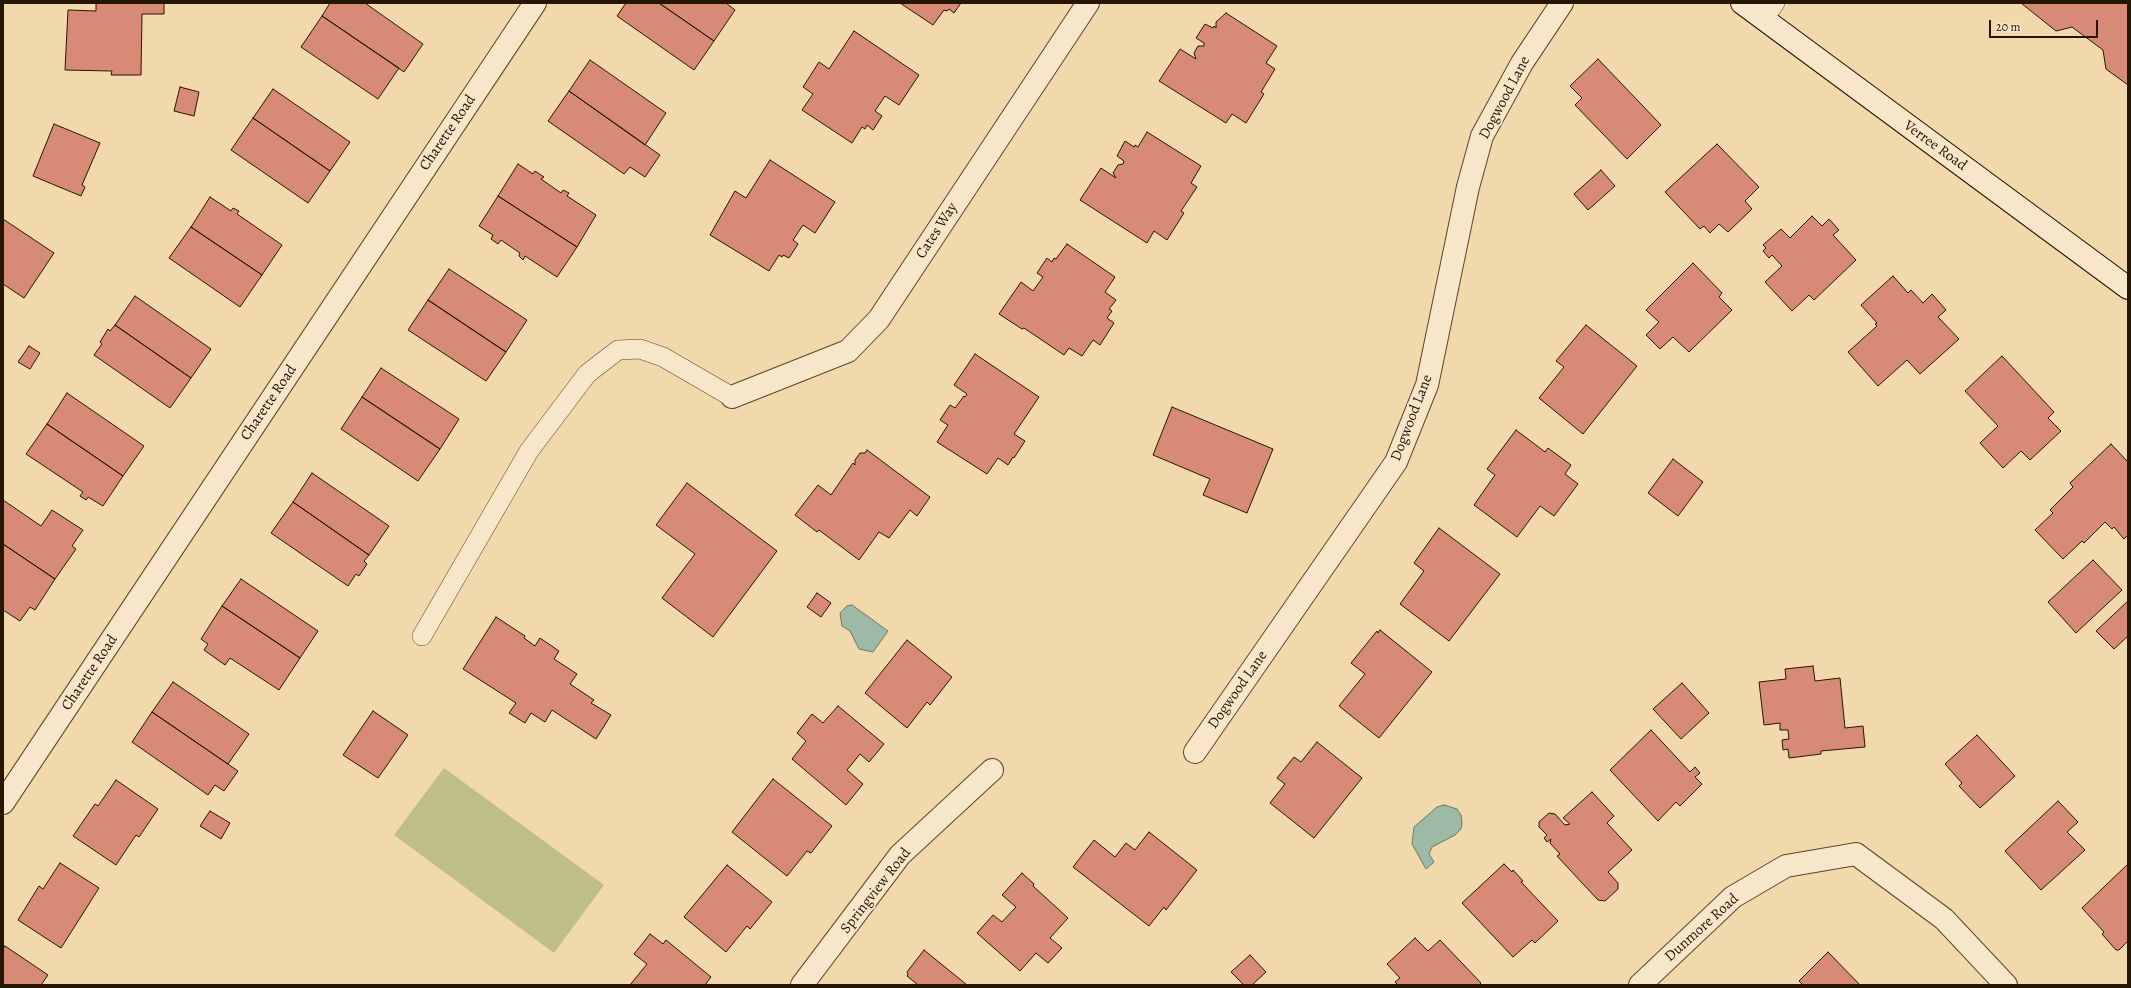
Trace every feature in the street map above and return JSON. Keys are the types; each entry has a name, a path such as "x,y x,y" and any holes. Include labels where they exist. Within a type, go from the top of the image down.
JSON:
{"street":[{"name":"Charette Road","path":"3,803 535,3"},
{"name":"Cates Way","path":"732,397 848,351 879,319 1088,3"},
{"name":"Dogwood Lane","path":"1195,752 1396,462 1427,385 1468,187 1482,136 1522,63 1562,3"},
{"name":"Verree Road","path":"1742,3 1769,11 2128,288"},
{"name":"Springview Road","path":"802,985 900,855 992,770"},
{"name":"Dunmore Road","path":"1640,985 1733,897 1786,866 1856,854 1944,919 2006,985"}],"lane":[{"path":"422,636 529,451 587,374 618,350 640,349 663,357 732,397"}],"green space":[{"path":"444,768 604,885 554,953 394,835"}],"shaded area":[{"path":"852,605 888,631 873,652 859,649 850,631 842,626 840,613 847,606"},
{"path":"1444,805 1457,809 1461,815 1461,829 1455,835 1432,847 1429,854 1434,862 1426,869 1412,844 1414,827 1437,807"}],"building":[{"path":"96,3 164,3 164,14 142,14 141,75 111,75 112,71 65,70 68,10 96,11"},
{"path":"330,3 365,3 423,44 404,72 322,16"},
{"path":"626,3 659,3 714,41 694,70 617,16"},
{"path":"659,3 726,3 735,10 714,41"},
{"path":"900,3 961,3 954,13 949,9 947,11 944,10 933,25"},
{"path":"2021,3 2128,3 2128,85 2106,69 2103,50 2072,27 2056,31"},
{"path":"1226,13 1277,46 1266,63 1275,69 1261,92 1264,94 1246,123 1232,114 1226,123 1159,81 1180,49 1196,59 1194,53 1198,46 1204,46 1204,43 1196,38 1205,24 1216,28 1216,22"},
{"path":"322,16 399,68 378,99 301,47"},
{"path":"854,31 919,75 899,105 885,96 875,111 882,116 873,130 867,125 865,129 862,127 852,143 802,110 813,94 803,87 819,62 829,69"},
{"path":"1598,59 1661,125 1627,159 1575,105 1582,98 1570,86"},
{"path":"590,60 666,113 645,145 569,91"},
{"path":"180,87 199,92 194,116 174,111"},
{"path":"273,89 350,142 330,171 253,118"},
{"path":"569,91 660,155 645,177 630,167 624,174 548,121"},
{"path":"253,118 330,171 308,203 231,150"},
{"path":"54,124 100,143 82,185 85,187 81,196 33,176"},
{"path":"1147,132 1201,166 1191,183 1197,187 1181,211 1184,213 1167,240 1154,231 1147,243 1080,200 1101,168 1116,178 1113,173 1118,165 1123,164 1124,161 1117,156 1125,141 1134,147 1135,145 1138,147"},
{"path":"1717,144 1759,187 1745,201 1752,209 1728,232 1719,224 1710,233 1704,226 1700,229 1665,192"},
{"path":"770,160 835,202 815,233 803,225 793,240 798,244 789,258 779,255 769,271 710,235 735,191 746,198"},
{"path":"518,164 533,174 535,171 544,177 541,179 561,193 563,190 569,193 567,196 596,215 577,247 498,196"},
{"path":"1601,170 1615,186 1588,210 1574,194"},
{"path":"498,196 577,247 557,277 525,256 523,260 519,256 520,253 501,240 498,244 491,239 493,235 479,226"},
{"path":"210,197 231,211 233,208 239,211 237,214 282,245 262,275 191,227"},
{"path":"1812,216 1822,226 1829,219 1839,230 1833,235 1856,260 1814,300 1809,295 1792,311 1765,282 1782,266 1772,255 1769,258 1763,251 1766,248 1763,245 1781,229 1790,238"},
{"path":"3,219 54,253 24,298 3,284"},
{"path":"191,227 262,275 240,307 169,258"},
{"path":"1067,244 1115,277 1105,292 1116,300 1109,309 1112,311 1107,318 1114,323 1100,345 1093,340 1082,356 1069,348 1064,355 1024,328 1022,329 999,314 1021,282 1033,291 1043,277 1037,273 1047,258 1052,262"},
{"path":"1693,263 1722,293 1719,297 1732,310 1689,352 1673,337 1660,349 1646,335 1659,322 1646,310"},
{"path":"449,269 527,320 506,352 428,300"},
{"path":"1893,276 1908,293 1911,290 1923,303 1932,294 1946,310 1938,317 1959,339 1920,374 1907,360 1878,386 1848,352 1877,326 1875,324 1877,323 1861,305"},
{"path":"135,296 211,349 191,378 115,325"},
{"path":"428,300 506,352 486,381 408,330"},
{"path":"115,325 191,378 170,408 94,355 102,344 100,342 108,329 110,331"},
{"path":"1586,325 1637,366 1583,434 1539,398 1564,367 1556,361"},
{"path":"29,346 40,353 30,369 18,362"},
{"path":"975,354 1039,397 1014,434 1025,441 1014,458 1013,457 1008,465 998,458 987,474 937,442 948,425 940,420 950,405 955,408 967,394 954,385"},
{"path":"2002,356 2054,412 2048,418 2061,431 2030,460 2021,451 2003,468 1980,443 1998,426 1965,391"},
{"path":"381,368 459,419 440,449 362,397"},
{"path":"67,393 144,446 123,476 47,424"},
{"path":"362,397 440,449 418,481 341,429"},
{"path":"1172,407 1273,449 1247,513 1203,495 1210,479 1153,455"},
{"path":"47,424 123,476 103,506 88,497 86,500 80,496 83,492 26,454"},
{"path":"1516,430 1545,452 1548,448 1571,465 1565,474 1578,484 1554,516 1540,506 1517,537 1474,505 1495,475 1487,469"},
{"path":"2111,444 2128,462 2128,535 2124,539 2114,527 2112,529 2105,522 2084,543 2082,541 2063,559 2035,530 2053,513 2050,510 2073,487 2070,483"},
{"path":"867,450 930,497 917,516 910,510 889,538 879,532 859,560 819,530 817,532 795,515 818,485 831,495 853,463 855,465 855,460 860,453 865,453"},
{"path":"1673,459 1703,482 1678,516 1648,493"},
{"path":"312,473 389,526 369,555 293,502"},
{"path":"687,483 777,551 713,637 662,598 695,554 656,525"},
{"path":"3,500 41,526 52,510 83,530 72,546 76,549 55,579 3,544"},
{"path":"293,502 369,555 364,561 367,564 359,576 356,574 348,586 271,533"},
{"path":"1439,528 1500,574 1449,641 1400,604 1424,571 1414,563"},
{"path":"3,544 55,579 35,610 30,607 20,621 3,610"},
{"path":"2093,560 2122,590 2076,633 2048,602"},
{"path":"241,579 318,631 300,658 222,606"},
{"path":"817,593 831,603 821,617 807,607"},
{"path":"2128,601 2128,636 2114,649 2096,631"},
{"path":"222,606 300,658 279,690 230,658 225,665 204,650 208,644 201,639"},
{"path":"496,617 525,636 524,638 535,646 540,638 559,651 554,659 577,674 570,684 594,700 591,703 611,715 596,739 552,710 545,722 531,713 525,723 509,713 516,703 463,669"},
{"path":"1380,630 1432,672 1379,738 1339,706 1365,674 1351,663 1377,631 1378,633"},
{"path":"907,640 952,677 930,705 927,702 907,728 865,693"},
{"path":"1813,666 1815,681 1840,678 1845,728 1863,726 1865,747 1821,751 1821,754 1789,758 1788,749 1783,750 1782,740 1789,739 1788,730 1780,730 1780,723 1764,725 1759,682 1786,679 1785,669"},
{"path":"173,682 249,734 228,764 152,712"},
{"path":"1682,683 1709,713 1681,739 1653,709"},
{"path":"838,706 884,744 869,762 860,754 847,770 863,784 846,805 792,759 806,741 797,733 812,714 823,723"},
{"path":"373,711 408,735 378,778 343,755"},
{"path":"152,712 238,771 224,791 215,785 208,795 132,742"},
{"path":"1651,730 1690,772 1695,767 1700,773 1695,777 1702,784 1680,806 1676,802 1658,821 1610,770"},
{"path":"1977,735 2015,776 1980,808 1959,786 1962,783 1945,764"},
{"path":"1317,742 1362,778 1314,838 1270,803 1285,784 1277,778 1294,757 1301,762"},
{"path":"773,779 832,826 811,853 807,851 787,876 732,832"},
{"path":"116,780 158,809 139,837 136,835 116,865 73,836 95,804 98,806"},
{"path":"1592,792 1614,816 1607,823 1632,850 1608,872 1618,883 1618,889 1605,901 1598,900 1557,856 1560,854 1550,843 1551,839 1547,842 1544,838 1547,835 1539,827 1539,822 1549,813 1555,814 1565,825 1570,824 1563,818"},
{"path":"2058,801 2078,822 2067,832 2085,850 2041,890 2005,851"},
{"path":"210,811 230,823 221,839 200,826"},
{"path":"1149,832 1197,870 1166,910 1164,907 1149,926 1073,867 1094,840 1115,857 1126,843 1135,850"},
{"path":"60,863 99,888 61,948 18,920 39,886 43,889"},
{"path":"1504,864 1512,872 1513,870 1523,881 1521,882 1558,921 1535,943 1532,940 1513,957 1462,903"},
{"path":"2128,864 2128,941 2119,950 2116,950 2102,934 2104,932 2082,908"},
{"path":"727,865 772,902 750,929 747,926 726,952 684,917"},
{"path":"1022,873 1034,884 1033,886 1068,918 1050,938 1062,948 1048,963 1036,953 1020,971 977,933 993,915 1002,922 1016,907 1002,895"},
{"path":"650,934 663,944 666,940 711,977 705,985 630,985 647,964 634,954"},
{"path":"1415,938 1428,951 1440,940 1481,983 1479,985 1398,985 1395,982 1400,978 1387,964"},
{"path":"5,946 48,975 41,985 3,985 3,949"},
{"path":"924,950 967,985 918,985 907,976 907,972"},
{"path":"1828,952 1860,985 1803,985 1799,981"},
{"path":"1250,955 1266,972 1252,985 1244,985 1231,972"}]}
